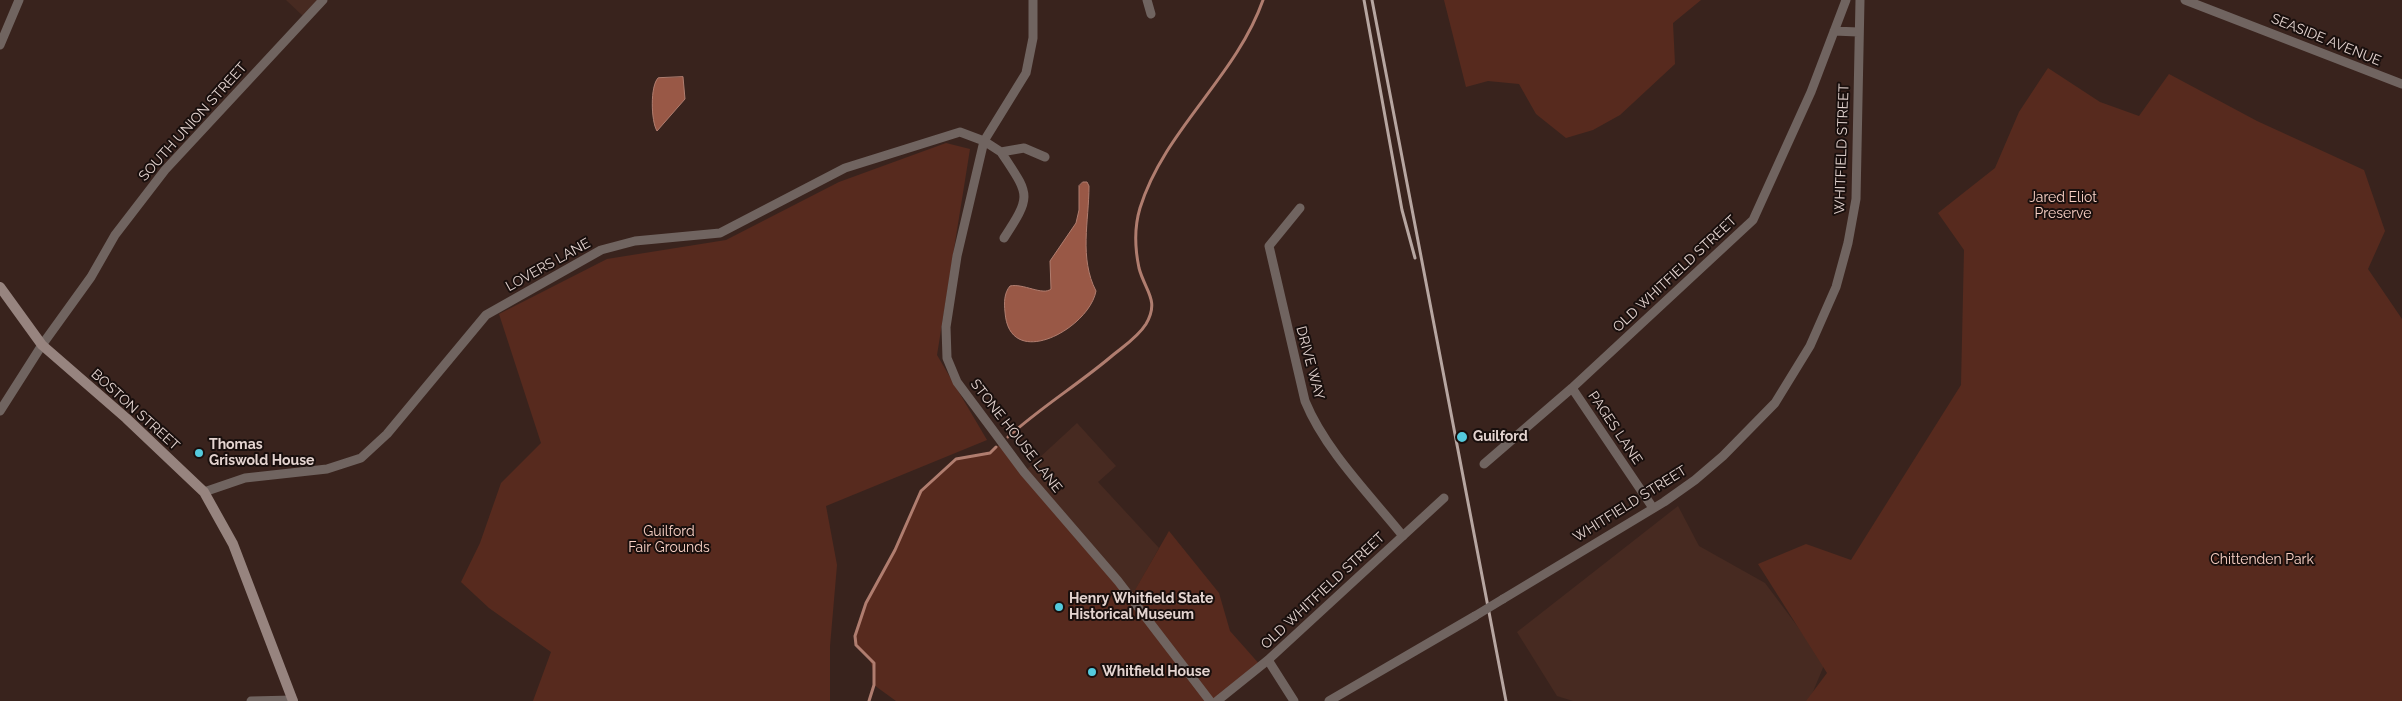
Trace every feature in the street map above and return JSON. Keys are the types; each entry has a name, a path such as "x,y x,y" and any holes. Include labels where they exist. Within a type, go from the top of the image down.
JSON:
{"main road":[{"name":"BOSTON STREET","path":"0,287 42,345 126,418 204,492 233,544 293,701"}],"street":[{"path":"0,45 19,0"},
{"name":"SOUTH UNION STREET","path":"0,411 42,345 90,277 115,235 165,170 323,0"},
{"name":"STONE HOUSE LANE","path":"1033,0 1033,38 1026,73 984,142 957,256 946,327 947,358 957,382 1024,472 1118,581 1210,701"},
{"path":"1147,0 1150,14"},
{"name":"OLD WHITFIELD STREET","path":"1484,464 1572,388 1753,220 1811,92 1846,0"},
{"name":"WHITFIELD STREET","path":"1329,701 1475,616 1653,508 1695,480 1723,456 1775,404 1810,346 1824,317 1838,280 1856,199 1860,0"},
{"name":"SEASIDE AVENUE","path":"2185,0 2402,84"},
{"path":"1834,31 1858,32"},
{"name":"LOVERS LANE","path":"204,492 245,478 326,470 361,458 388,434 486,315 601,250 635,241 720,233 846,168 960,132 984,142 1001,152"},
{"path":"1004,238 1020,214 1026,200 1020,181 1001,152 1024,148 1045,157"},
{"name":"DRIVE WAY","path":"1300,208 1269,246 1305,400 1318,427 1333,449 1403,536"},
{"name":"PAGES LANE","path":"1572,388 1653,508"},
{"name":"OLD WHITFIELD STREET","path":"1217,701 1268,660 1444,498"},
{"path":"1268,660 1294,701"},
{"path":"251,701 293,701"}],"shaded area":[{"path":"286,0 318,0 303,16"},
{"path":"683,77 685,99 657,131 652,104 655,82 658,78"},
{"path":"1083,182 1087,182 1089,186 1086,253 1091,278 1096,291 1090,305 1079,319 1065,330 1049,338 1034,342 1020,339 1010,330 1005,312 1007,292 1010,286 1021,286 1043,291 1051,289 1050,261 1076,223 1079,210 1079,186"},
{"path":"1077,423 1116,466 1098,482 1159,548 1131,598 1024,472"},
{"path":"1678,506 1699,546 1765,583 1825,663 1809,701 1573,701 1557,696 1517,632"}],"green space":[{"path":"1444,0 1701,0 1673,23 1675,64 1620,115 1593,130 1566,138 1536,114 1519,84 1488,81 1466,87"},
{"path":"2048,68 2100,102 2139,116 2169,74 2257,121 2364,170 2385,231 2368,269 2402,319 2402,701 1806,701 1827,673 1758,564 1806,544 1851,560 1961,385 1964,250 1938,213 1995,168 2019,112"},
{"name":"Guilford Fair Grounds","path":"946,143 970,149 937,355 987,440 826,506 837,565 830,646 830,701 533,701 551,652 489,608 461,582 480,543 501,483 541,443 499,314 607,259 726,240 839,182"},
{"path":"1001,443 1131,597 1169,531 1219,593 1230,631 1261,666 1217,701 896,701 874,685 871,662 856,645 855,636 866,603 895,550 921,491 956,459 990,453"}],"waterway":[{"path":"1008,437 1126,345 1146,324 1150,316 1152,302 1139,268 1137,253 1136,231 1140,208 1151,180 1166,153 1236,54 1251,28 1263,0"},
{"path":"869,701 874,685 874,663 856,645 855,636 866,603 895,550 921,491 956,459 990,453 996,447"}],"railway":[{"path":"1364,0 1402,210 1415,258"},
{"path":"1372,0 1506,701"}],"place":[{"name":"Guilford","path":"1462,437"},
{"name":"Thomas Griswold House","path":"199,453"},
{"name":"Henry Whitfield State Historical Museum","path":"1059,607"},
{"name":"Whitfield House","path":"1092,672"}],"park label":[{"name":"Jared Eliot Preserve","path":"2063,206"},
{"name":"Chittenden Park","path":"2262,560"}]}
